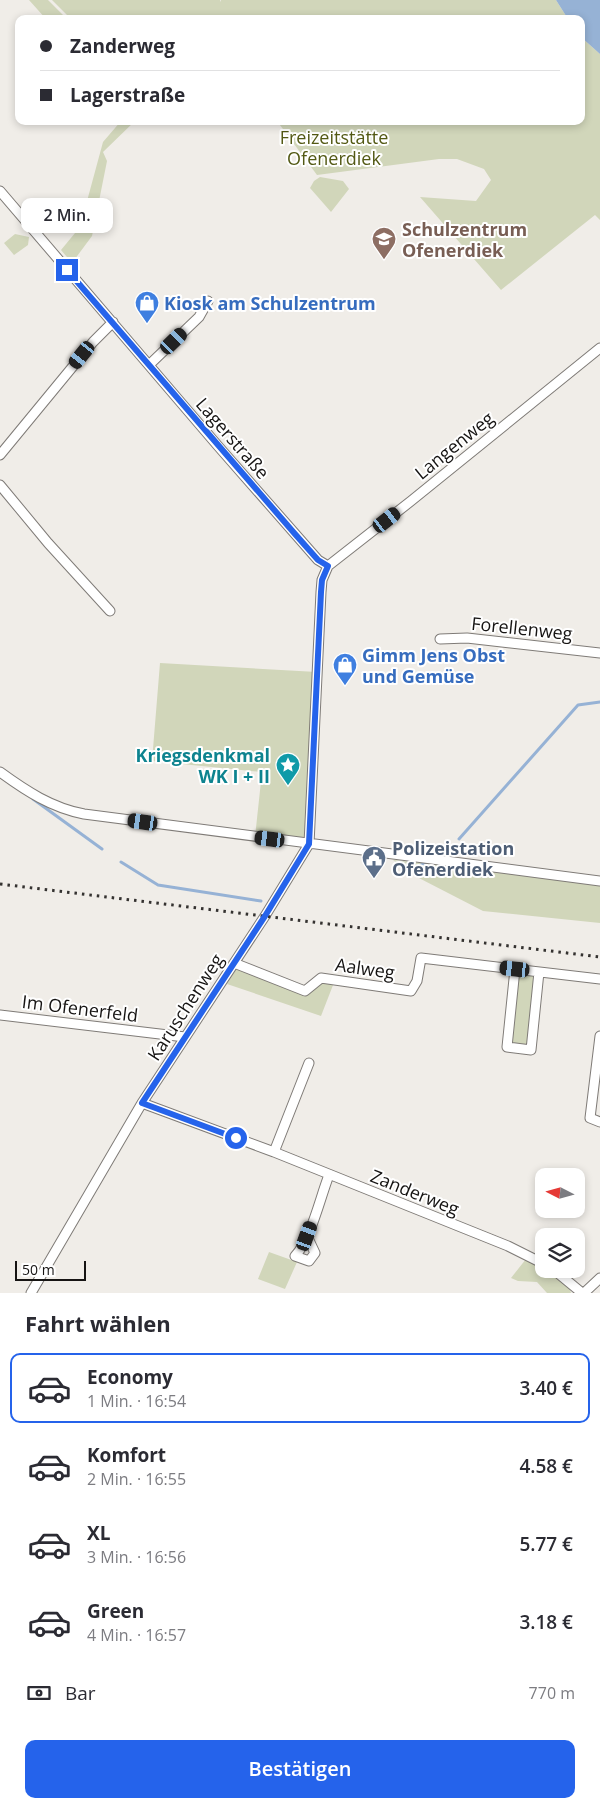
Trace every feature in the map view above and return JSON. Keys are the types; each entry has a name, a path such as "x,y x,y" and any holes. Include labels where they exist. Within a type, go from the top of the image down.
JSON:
{"street":[{"name":"Lagerstraße","path":"0,191 295,534 318,560 328,566"},
{"path":"149,364 199,317 208,301"},
{"path":"0,455 93,342 113,322"},
{"name":"Langenweg","path":"328,566 600,348"},
{"path":"0,485 48,543 110,611"},
{"path":"309,844 321,592 322,580 328,566"},
{"name":"Forellenweg","path":"440,639 467,638 600,653"},
{"path":"0,772 20,786 65,810 84,814 600,881"},
{"name":"Karuschenweg","path":"31,1293 142,1103 309,844"},
{"name":"Aalweg","path":"234,963 305,991 321,978 411,991 417,981 421,958 515,969"},
{"path":"539,972 531,1050 508,1047 515,969 600,979"},
{"name":"Im Ofenerfeld","path":"0,1015 185,1037"},
{"path":"600,1036 590,1118 600,1122"},
{"path":"274,1152 309,1063"},
{"name":"Zanderweg","path":"142,1103 274,1152 508,1246 535,1260"},
{"path":"307,1236 329,1175"},
{"path":"566,1278 583,1293 600,1278"}],"green space":[{"path":"29,0 48,0 63,15 42,15"},
{"path":"52,0 220,0 220,2 221,0 556,0 565,15 67,15"},
{"name":"Freizeitstätte Ofenerdiek","path":"585,41 600,54 600,220 595,215 501,290 420,197 476,201 491,180 484,169 457,159 439,159 317,175 280,125 585,125"},
{"path":"118,125 131,125 103,152 107,161 92,236 72,263 61,250 80,227 103,142"},
{"path":"320,177 343,181 349,189 331,212 310,188 314,181"},
{"path":"15,234 29,237 28,245 14,255 4,243"},
{"path":"160,663 317,672 309,844 255,837 262,772 152,761"},
{"path":"393,860 600,882 600,923 483,911 415,876"},
{"path":"236,969 305,991 321,978 335,980 321,1016 227,984"},
{"path":"515,969 539,972 531,1050 507,1047"},
{"path":"269,1252 297,1262 285,1289 258,1279"},
{"path":"526,1259 535,1263 535,1278 560,1278 569,1287 571,1293 547,1293 537,1282 518,1281 511,1278"}],"water":[{"path":"556,0 600,0 600,54 585,41 585,15 565,15"}],"waterway":[{"path":"459,839 578,705 600,702"},
{"path":"33,799 102,849"},
{"path":"121,862 158,885 261,901"},
{"path":"413,870 426,862"}],"railway":[{"path":"0,884 600,957"}],"place":[{"name":"Schulzentrum Ofenerdiek","path":"384,260"},
{"name":"Kiosk am Schulzentrum","path":"147,324"},
{"name":"Gimm Jens Obst und Gemüse","path":"345,686"},
{"name":"Kriegsdenkmal WK I + II","path":"288,786"},
{"name":"Polizeistation Ofenerdiek","path":"374,879"}],"route":[{"path":"67,270 295,534 318,560 328,566 322,580 319,621 309,844 265,916 142,1103 236,1138"}]}
